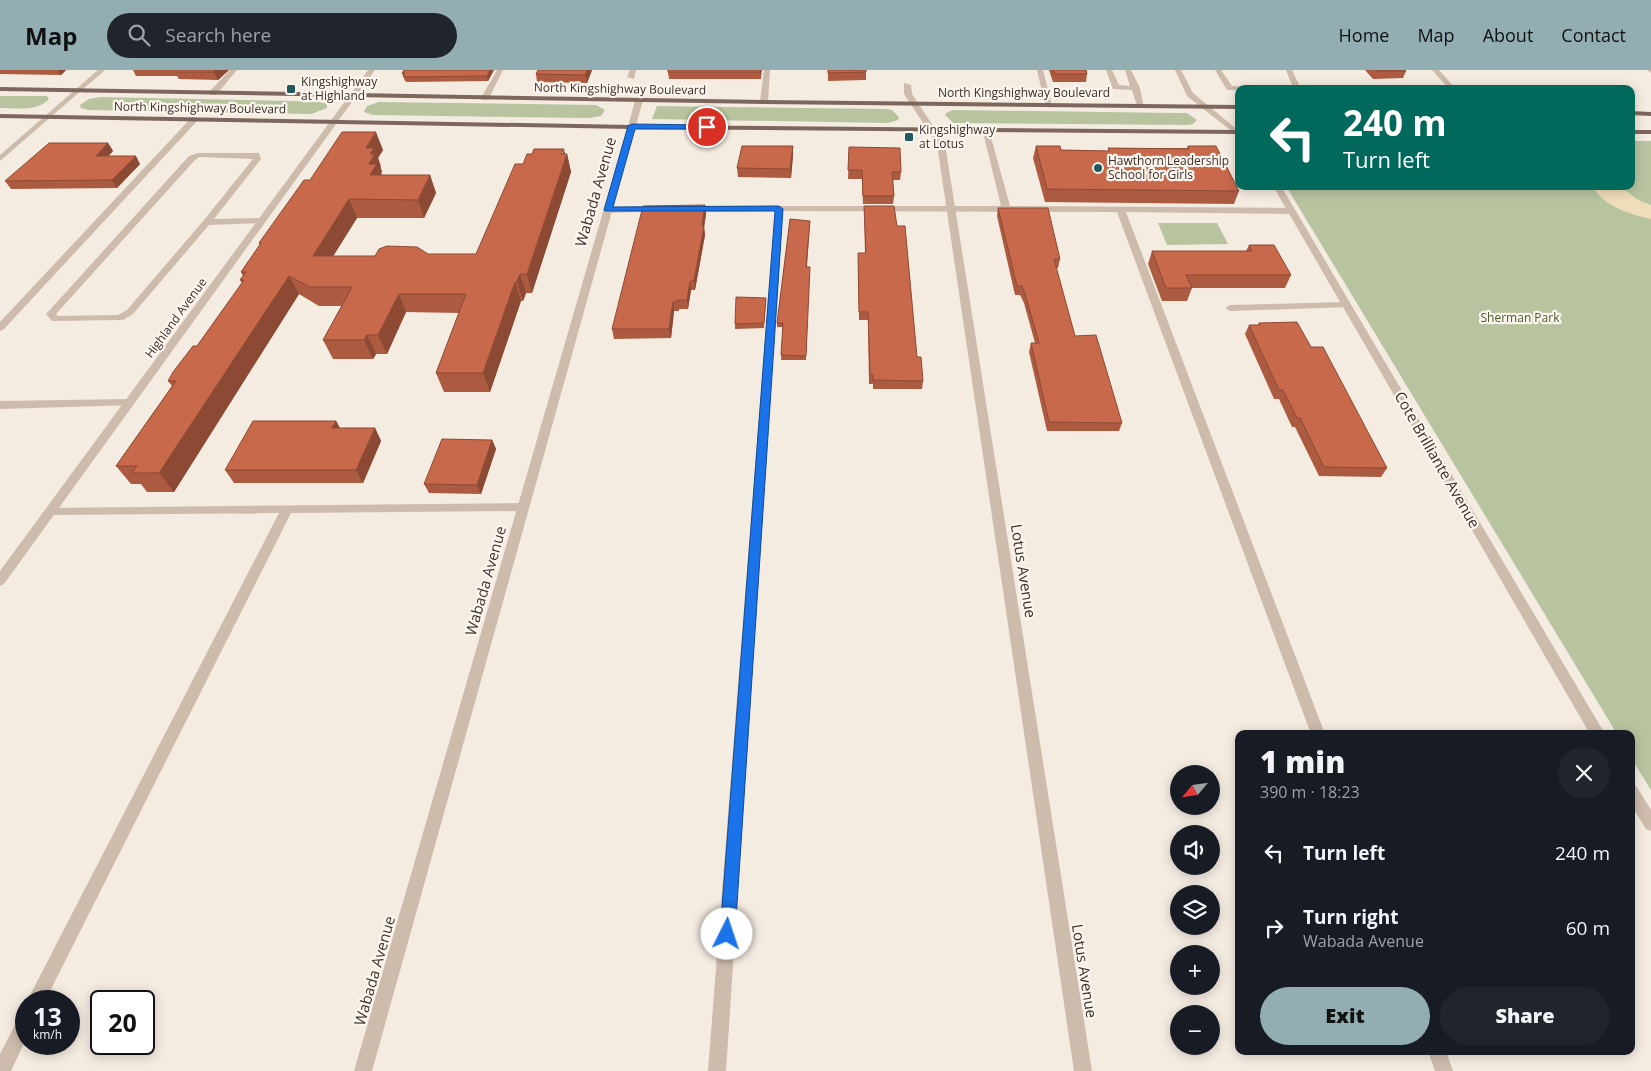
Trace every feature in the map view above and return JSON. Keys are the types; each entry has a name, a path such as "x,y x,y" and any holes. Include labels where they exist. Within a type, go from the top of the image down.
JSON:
{"main road":[{"name":"North Kingshighway Boulevard","path":"0,89 485,98 1235,107"},
{"path":"1635,113 1651,114"},
{"name":"North Kingshighway Boulevard","path":"0,116 1235,133"},
{"path":"1635,132 1651,132"}],"street":[{"path":"0,159 102,70"},
{"path":"213,93 234,70"},
{"name":"Highland Avenue","path":"0,581 372,70"},
{"path":"485,98 500,70"},
{"path":"764,102 767,70"},
{"path":"1040,70 1049,104"},
{"path":"1108,70 1116,87 1136,88"},
{"path":"1128,70 1141,106"},
{"path":"1178,70 1190,94 1235,131"},
{"path":"1218,70 1230,88 1235,88"},
{"path":"1288,70 1296,85"},
{"path":"1435,70 1449,85"},
{"name":"Lotus Avenue","path":"906,85 908,94 941,144 1083,1071"},
{"name":"Wabada Avenue","path":"363,1071 638,100"},
{"path":"0,328 195,119"},
{"path":"985,130 1006,208"},
{"path":"207,222 257,158 256,154 198,155 192,158 51,314 55,319 120,318 130,312 207,222 261,221"},
{"name":"Cote Brilliante Avenue","path":"1279,190 1596,730"},
{"path":"608,210 1006,208 1291,211"},
{"path":"717,1071 779,209"},
{"path":"1121,210 1316,730"},
{"path":"1230,308 1346,305"},
{"path":"0,404 129,404"},
{"path":"51,511 524,508"},
{"path":"42,990 287,509"},
{"path":"1635,798 1651,824"},
{"path":"1,1071 15,1043"},
{"path":"1438,1055 1444,1071"}],"green space":[{"path":"0,96 47,96 49,99 39,106 32,108 0,108"},
{"path":"101,97 320,102 327,104 327,108 311,114 88,110 81,108 80,105 89,99"},
{"path":"379,102 596,105 605,110 601,116 589,118 373,115 364,112 367,106"},
{"path":"657,106 886,109 892,110 899,117 898,120 888,123 652,119"},
{"path":"953,110 1187,113 1197,120 1193,124 1187,125 953,123 945,115"},
{"name":"Sherman Park","path":"1635,141 1651,141 1651,790 1635,764 1635,730 1615,730 1288,190 1635,190"},
{"path":"1158,223 1217,223 1228,244 1167,245"}],"sand":[{"path":"1595,190 1625,190 1638,200 1651,205 1651,219 1618,208"}],"building":[{"path":"177,70 216,70 214,72 175,72"},
{"path":"404,70 490,70 487,76 405,77 403,76 405,73 402,73"},
{"path":"538,70 587,70 585,75 536,74"},
{"path":"668,70 761,70 761,72 668,72"},
{"path":"828,70 866,70 866,72 828,73"},
{"path":"1053,70 1086,70 1087,74 1055,74"},
{"path":"1405,70 1406,71 1376,71"},
{"path":"342,132 376,132 366,148 374,148 370,154 375,154 369,164 377,164 370,175 430,175 418,200 349,199 313,256 375,256 379,249 387,246 417,247 428,254 476,254 515,164 523,164 527,154 532,154 534,149 564,149 561,154 567,154 527,274 520,274 517,282 515,282 483,373 436,373 466,294 399,294 378,335 367,335 364,340 323,340 352,287 310,287 289,276 159,473 132,473 137,466 116,466 176,381 168,381 173,372 193,346 197,346 244,280 240,280 246,272 241,272 261,243 259,243 304,180 310,180"},
{"path":"49,143 108,143 96,156 136,156 112,180 5,181"},
{"path":"742,146 793,146 790,169 737,168"},
{"name":"Hawthorn Leadership School for Girls","path":"1036,146 1060,146 1061,150 1109,151 1108,148 1189,149 1188,146 1216,146 1235,183 1235,190 1239,191 1047,189"},
{"path":"849,147 900,148 901,172 892,172 894,196 863,196 862,170 848,170"},
{"path":"705,205 702,226 704,226 694,281 690,281 687,300 673,302 669,329 612,329 643,206"},
{"path":"864,206 894,206 897,226 905,226 917,357 921,357 923,381 873,380 873,375 870,375 868,312 859,312 858,253 866,253"},
{"path":"998,208 1048,208 1060,259 1054,259 1075,336 1096,335 1122,423 1049,422 1031,343 1039,343 1022,286 1017,286"},
{"path":"790,219 810,221 806,267 810,267 806,356 781,355 783,323 777,323"},
{"path":"1249,245 1274,245 1291,275 1186,275 1192,288 1166,288 1152,251 1252,251"},
{"path":"736,297 766,298 764,323 735,324"},
{"path":"1297,322 1311,347 1323,347 1387,468 1324,467 1300,418 1297,418 1283,390 1279,390 1249,325"},
{"path":"253,421 336,421 332,428 375,428 356,470 225,470"},
{"path":"442,439 492,440 477,485 424,484"}],"place":[{"name":"Kingshighway at Highland","path":"291,89"},
{"name":"Kingshighway at Lotus","path":"909,137"},
{"name":"Hawthorn Leadership School for Girls","path":"1098,168"}],"route":[{"path":"707,127 632,126 608,210 779,209 727,934"}]}
